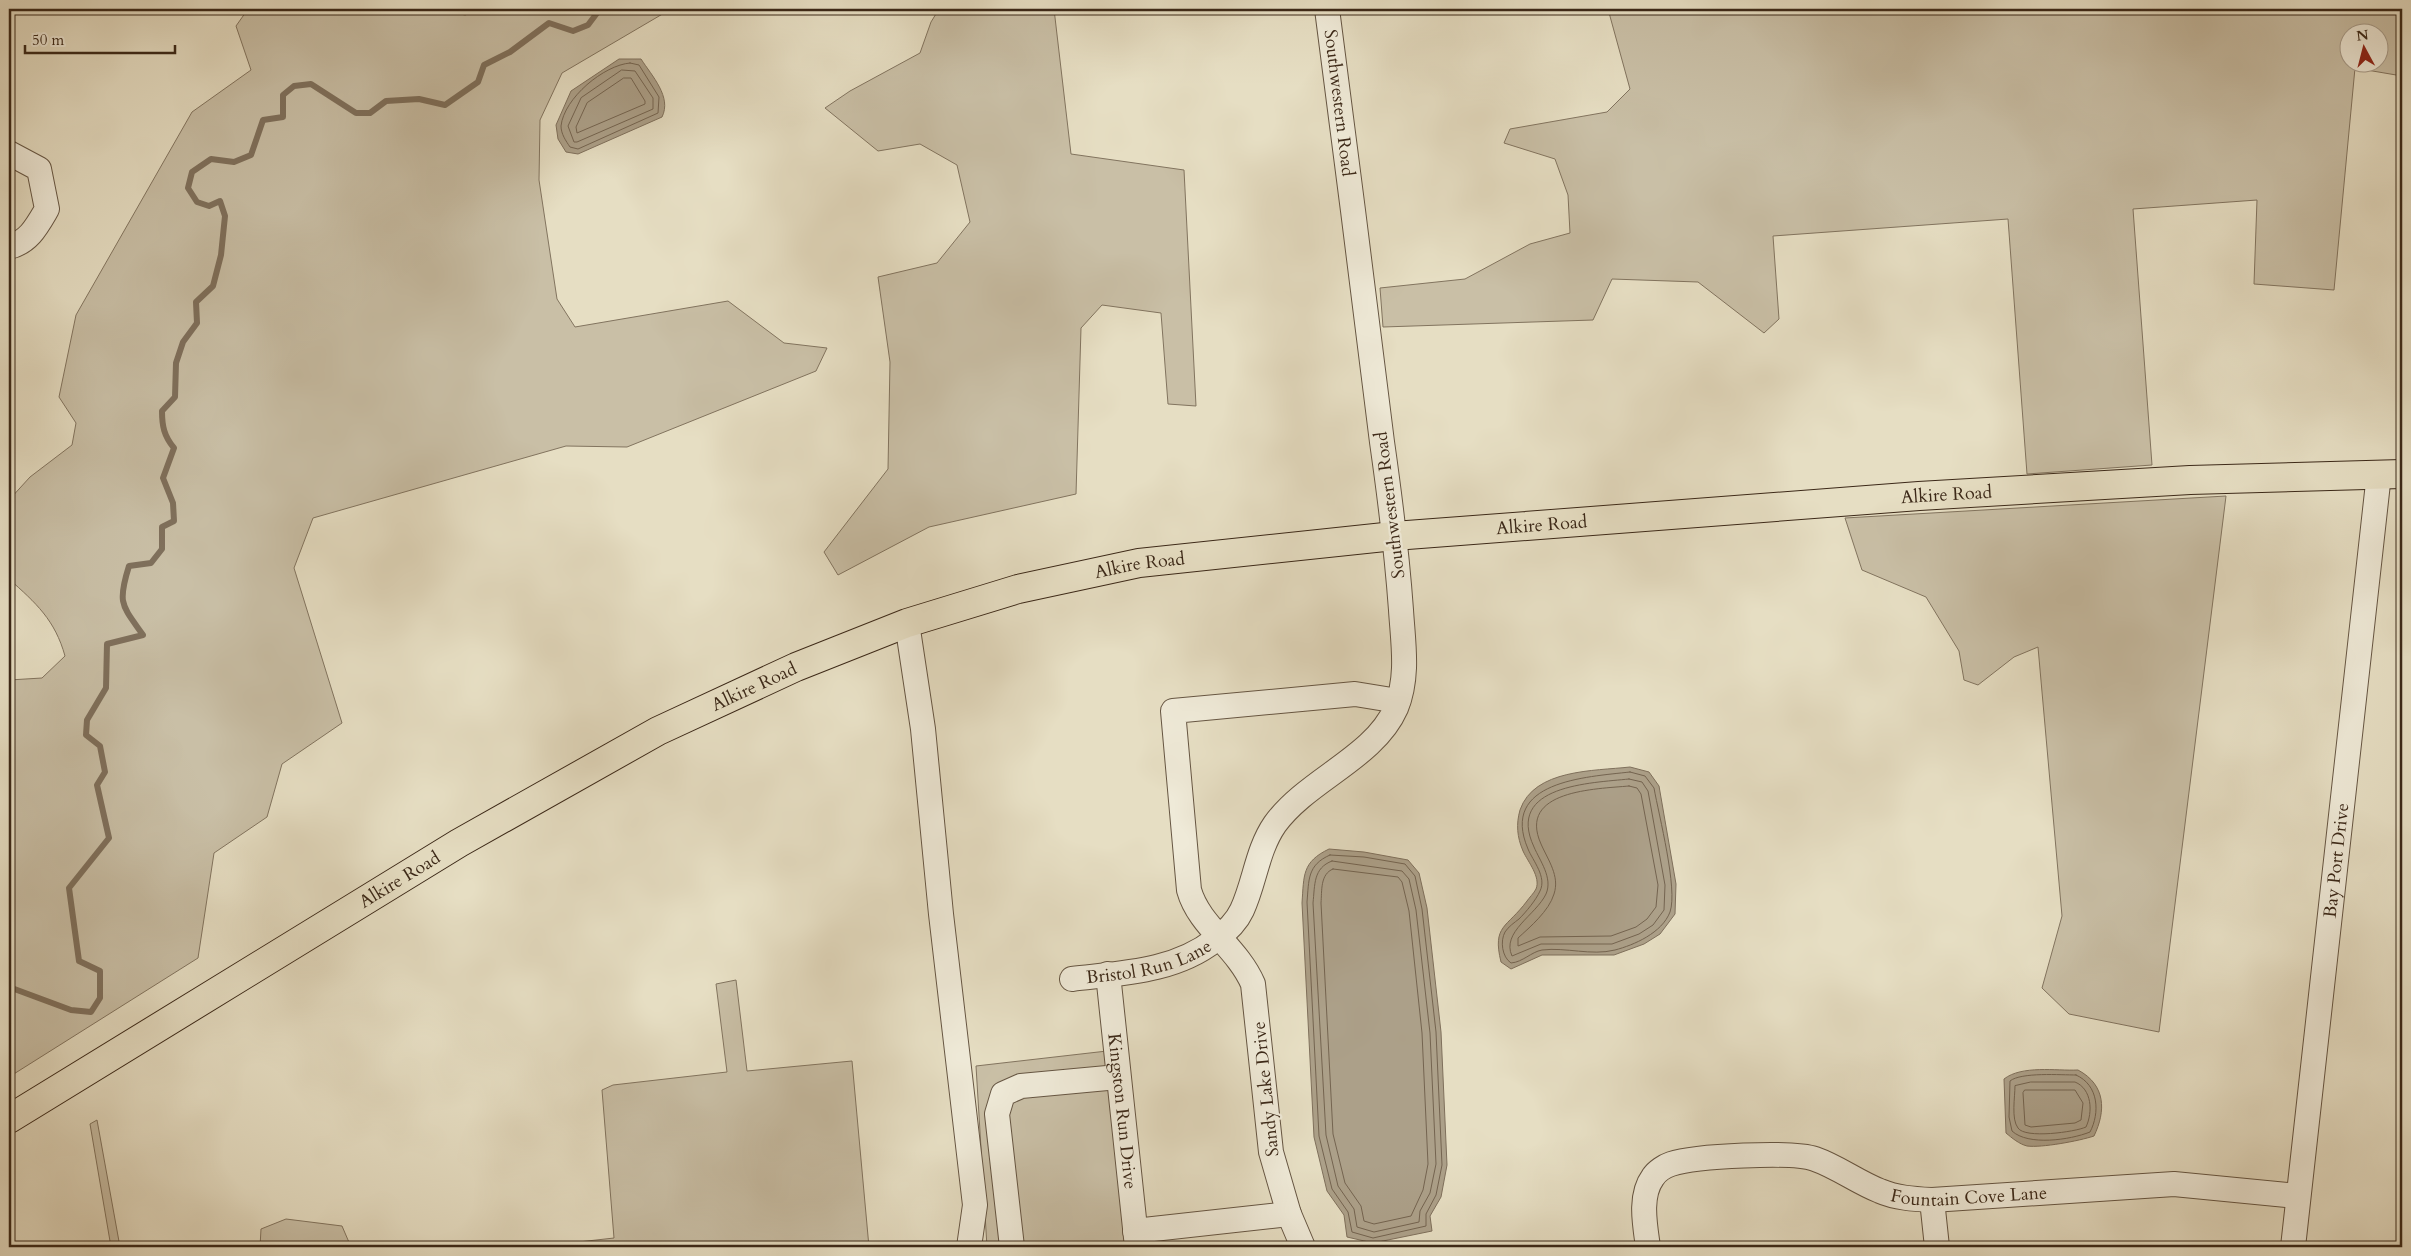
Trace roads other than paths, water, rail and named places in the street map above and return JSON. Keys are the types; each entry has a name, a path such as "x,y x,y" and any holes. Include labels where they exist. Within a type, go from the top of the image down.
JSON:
{"main road":[{"name":"Alkire Road","path":"9,1119 396,882 561,784 658,731 796,667 907,623 1018,589 1117,566 1394,536 1919,496 2190,480 2390,474"}],"street":[{"name":"Southwestern Road","path":"1221,936 1234,923 1242,910 1262,847 1274,826 1289,806 1313,785 1370,742 1386,725 1398,701 1404,672 1394,536 1327,9"},
{"path":"9,153 39,169 47,209 35,230 19,244 9,247"},
{"name":"Bay Port Drive","path":"2293,1247 2297,1196 2390,474"},
{"path":"907,623 923,729 941,914 975,1205 969,1247"},
{"name":"Sandy Lake Drive","path":"1304,1247 1289,1214 1271,1152 1253,984 1248,971 1221,936 1199,914 1189,890 1173,711 1355,694 1398,701"},
{"name":"Bristol Run Lane","path":"1072,979 1139,971 1178,962 1200,952 1221,936"},
{"name":"Kingston Run Drive","path":"1108,974 1136,1239"},
{"path":"1012,1247 997,1114 1003,1094 1021,1086 1118,1078"},
{"name":"Fountain Cove Lane","path":"1648,1247 1644,1199 1654,1176 1671,1164 1688,1160 1790,1154 1814,1158 1842,1170 1879,1191 1907,1199 1932,1200 2174,1184 2297,1196"},
{"path":"1932,1200 1937,1247"},
{"path":"1136,1239 1289,1214"}],"water":[{"path":"619,59 641,59 663,94 664,109 662,117 578,154 566,152 558,139 556,125 571,91"},
{"path":"1630,767 1649,772 1659,786 1676,884 1675,914 1660,934 1644,944 1614,955 1542,955 1511,969 1501,962 1498,941 1500,934 1534,892 1537,884 1518,836 1520,810 1527,797 1551,779 1583,772"},
{"path":"1329,849 1364,852 1408,860 1419,873 1427,908 1441,1032 1447,1165 1441,1197 1430,1216 1432,1231 1373,1243 1347,1237 1344,1215 1327,1191 1314,1137 1302,903 1304,877 1309,864"},
{"path":"2030,1070 2078,1070 2094,1083 2101,1099 2102,1108 2094,1136 2060,1144 2027,1146 2016,1141 2006,1133 2004,1079"}],"waterway":[{"path":"9,987 71,1010 91,1012 100,998 100,971 79,961 69,888 109,838 97,785 105,772 100,746 86,735 87,720 106,688 107,644 143,635 130,617 124,604 123,589 129,566 151,563 162,549 162,527 174,521 173,503 163,478 174,448 164,431 162,411 175,397 176,363 183,342 197,323 196,302 213,286 221,255 225,216 220,201 209,206 197,202 188,188 192,172 211,159 234,162 251,155 263,120 283,117 283,95 294,86 311,84 356,113 370,113 386,101 419,99 445,105 478,82 484,65 510,52 549,23 573,31 588,25 600,9"}]}
